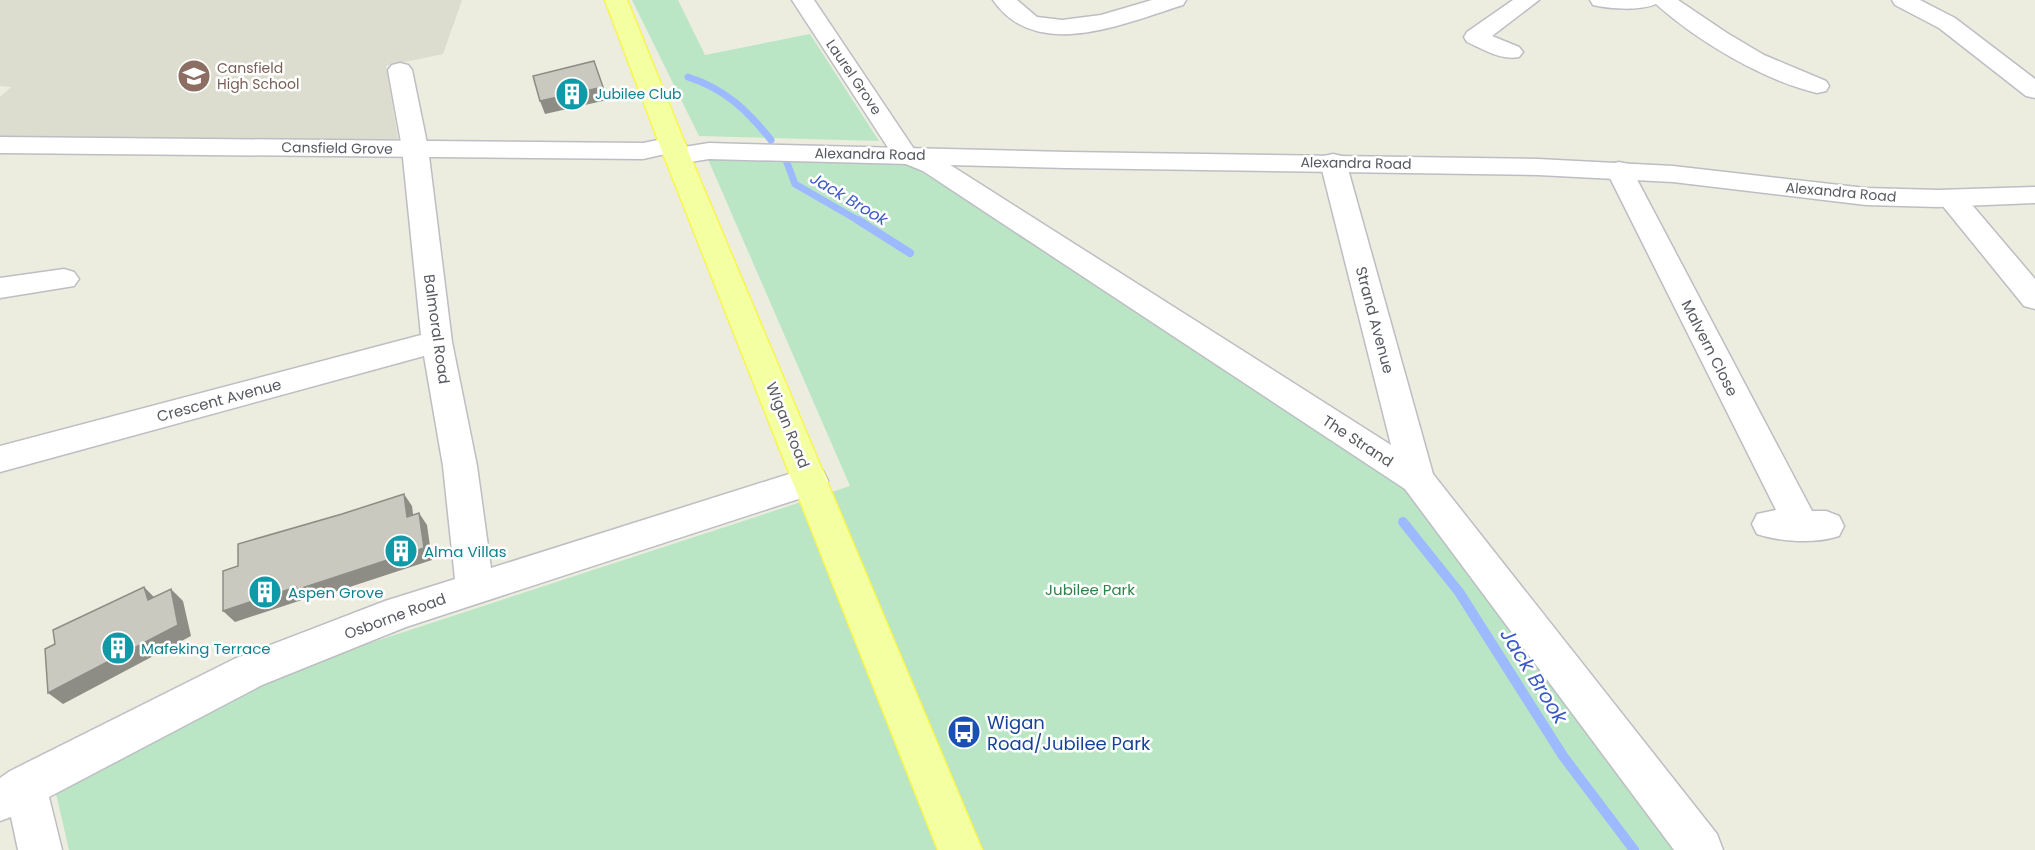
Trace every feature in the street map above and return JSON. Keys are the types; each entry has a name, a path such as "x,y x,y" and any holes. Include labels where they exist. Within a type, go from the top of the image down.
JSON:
{"main road":[{"name":"Wigan Road","path":"615,0 960,850"}],"street":[{"name":"Laurel Grove","path":"803,0 905,154"},
{"path":"1004,0 1026,21 1036,25 1067,28 1100,22 1175,0"},
{"path":"1511,52 1475,38 1528,0"},
{"path":"1601,0 1647,0"},
{"path":"1664,0 1741,54 1777,72 1817,86"},
{"path":"1903,0 1947,23 2035,92"},
{"name":"Balmoral Road","path":"400,70 415,148 437,342 460,466 475,588"},
{"name":"Cansfield Grove","path":"0,145 675,151"},
{"name":"Alexandra Road","path":"675,151 1333,162 1618,170 1689,176 1845,195 1952,199 2035,195"},
{"name":"The Strand","path":"905,154 932,165 951,177 1417,479 1701,850"},
{"name":"Strand Avenue","path":"1333,162 1417,479"},
{"name":"Malvern Close","path":"1618,170 1799,525"},
{"path":"1952,199 2035,299"},
{"path":"0,288 64,279"},
{"name":"Crescent Avenue","path":"0,459 437,342"},
{"name":"Osborne Road","path":"12,792 248,672 398,613 811,482"},
{"path":"12,792 39,850"}],"shaded area":[{"name":"Cansfield High School","path":"0,0 462,0 443,54 386,66 398,139 0,138 0,97 11,87 0,86"}],"green space":[{"path":"632,0 678,0 705,55 810,34 879,141 699,136"},
{"name":"Jubilee Park","path":"707,157 909,164 1422,489 1685,850 69,850 54,785 263,678 850,486"}],"building":[{"path":"594,61 603,87 540,101 533,76"},
{"path":"404,494 407,517 419,513 424,548 223,611 223,571 238,566 238,544"},
{"name":"Mafeking Terrace","path":"144,587 148,600 171,589 178,625 48,693 45,649 55,644 53,630"}],"waterway":[{"name":"Jack Brook","path":"688,77 724,94 753,119 771,140"},
{"name":"Jack Brook","path":"786,160 795,184 861,222"},
{"name":"Jack Brook","path":"858,220 910,253"},
{"name":"Jack Brook","path":"1403,522 1459,592 1563,756 1634,850"}],"place":[{"name":"Cansfield High School","path":"194,76"},
{"name":"Jubilee Club","path":"572,94"},
{"name":"Alma Villas","path":"401,551"},
{"name":"Aspen Grove","path":"265,592"},
{"name":"Mafeking Terrace","path":"118,648"},
{"name":"Wigan Road/Jubilee Park","path":"964,732"}]}
